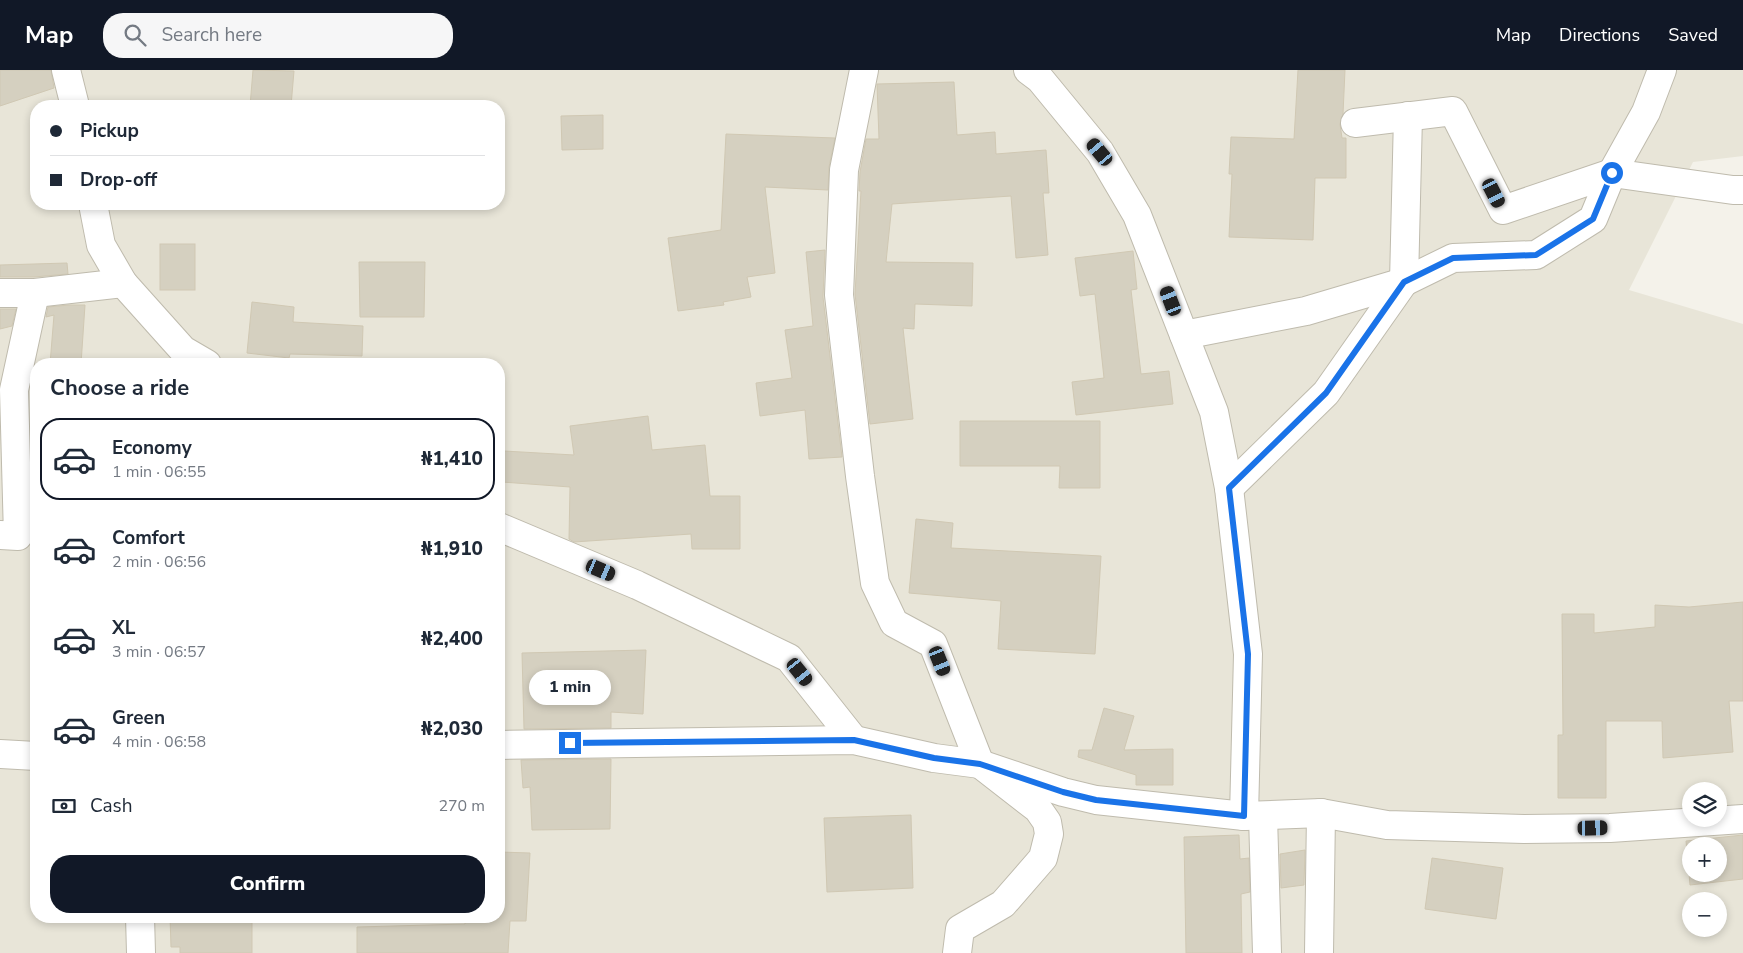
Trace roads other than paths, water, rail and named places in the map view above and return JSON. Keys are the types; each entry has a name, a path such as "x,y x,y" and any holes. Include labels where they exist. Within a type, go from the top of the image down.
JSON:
{"street":[{"path":"66,70 74,100"},
{"path":"864,70 844,170 839,296 860,476 875,583 894,623 933,644 980,764 1038,809 1046,822 1049,834 1043,858 1003,904 960,929 956,953"},
{"path":"1028,70 1040,79 1100,152 1137,215 1214,412 1229,488 1248,654 1253,816 1267,953"},
{"path":"1184,335 1306,311 1404,282 1453,258 1536,255 1593,219 1612,173 1646,112 1662,70"},
{"path":"1355,123 1453,111 1503,210 1612,173 1743,190"},
{"path":"1229,488 1326,393 1404,282 1408,116"},
{"path":"94,210 100,245 123,283 183,350 197,358"},
{"path":"0,293 35,293 123,283"},
{"path":"18,535 14,390 35,293"},
{"path":"505,530 637,585 789,658 854,740"},
{"path":"505,744 854,740 934,758 980,764 1063,792 1096,800 1253,816 1321,813 1387,826 1524,829 1679,825 1743,820"},
{"path":"0,754 30,756"},
{"path":"1319,953 1321,813"},
{"path":"140,923 141,953"}]}
